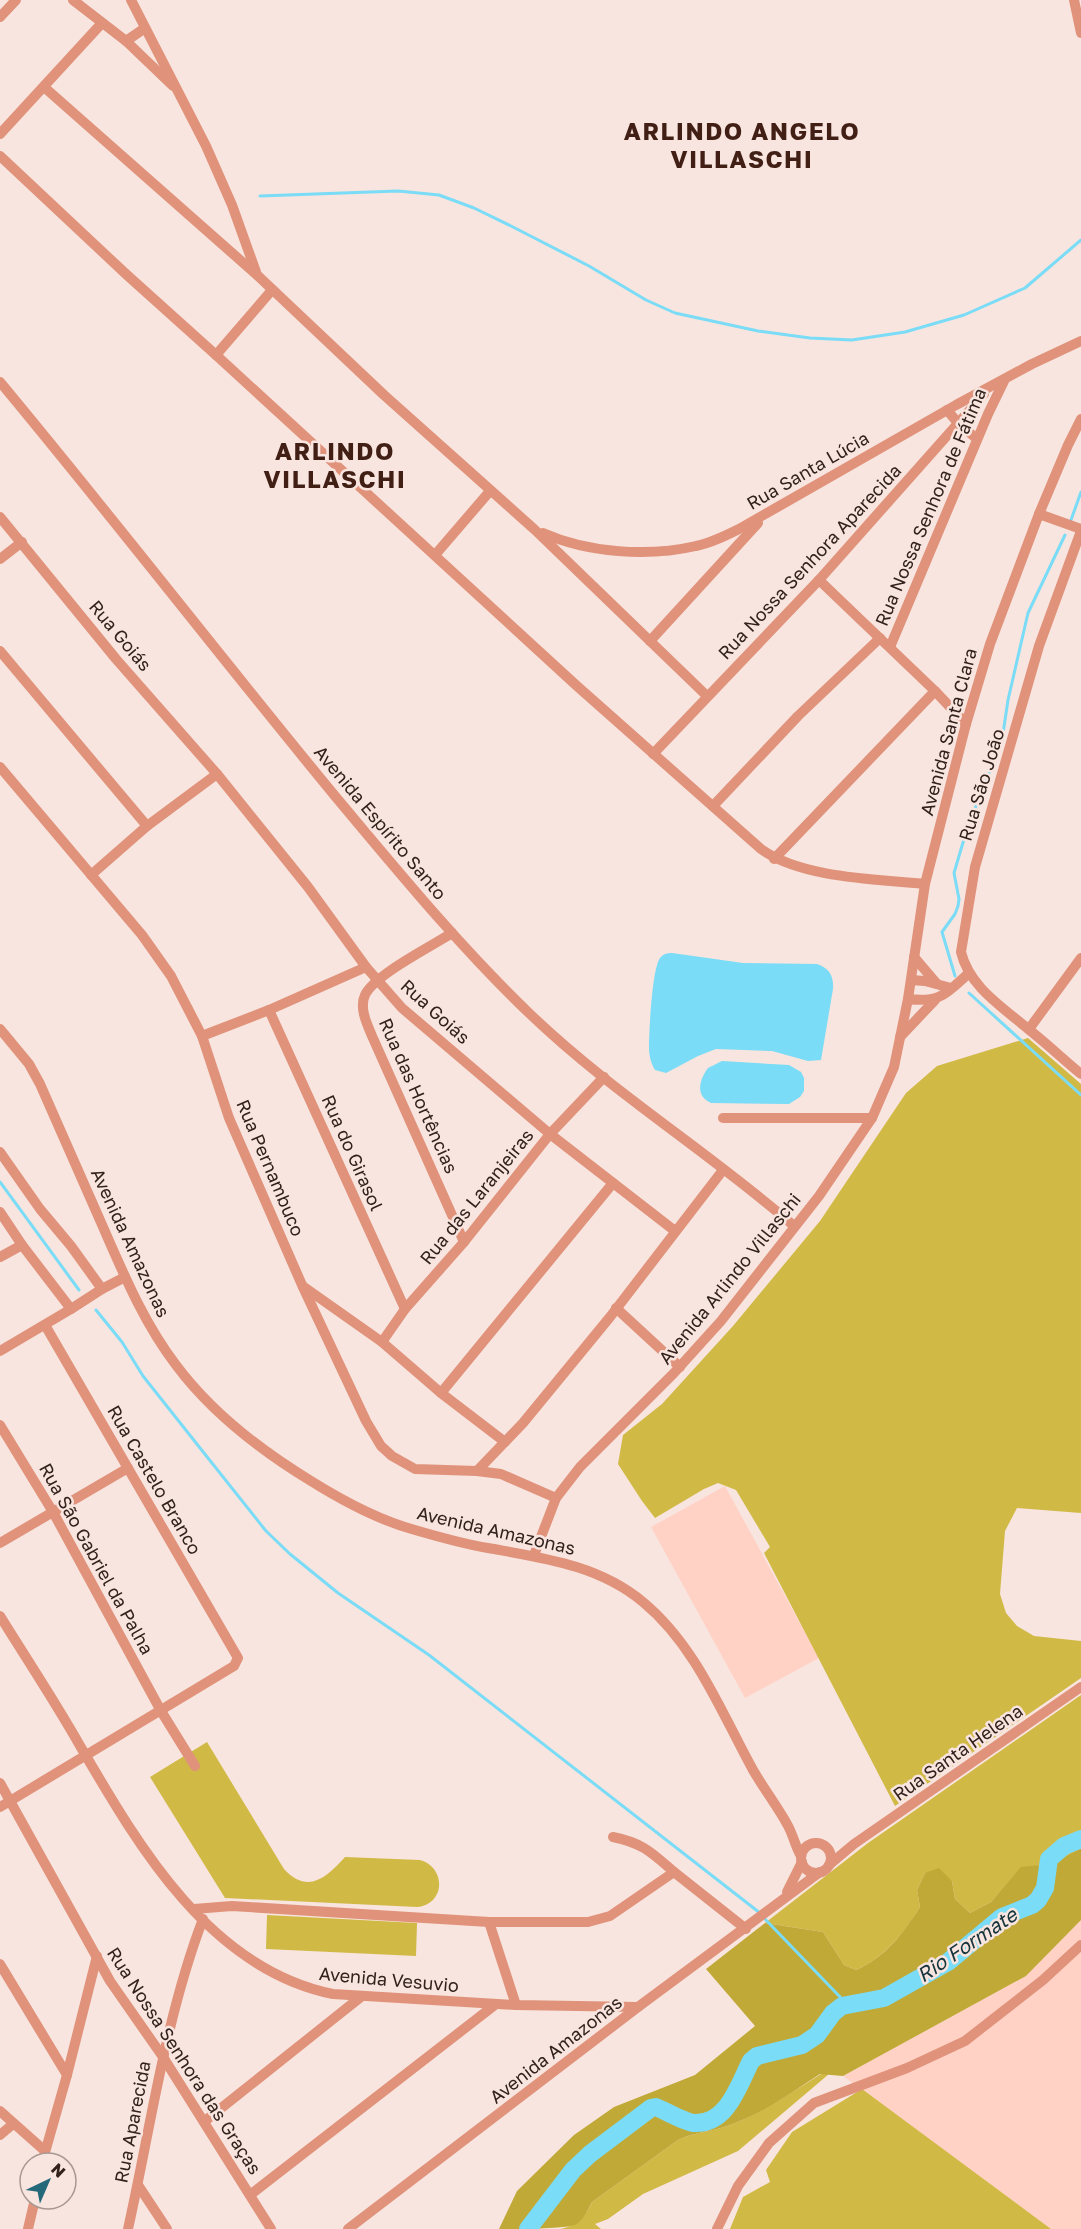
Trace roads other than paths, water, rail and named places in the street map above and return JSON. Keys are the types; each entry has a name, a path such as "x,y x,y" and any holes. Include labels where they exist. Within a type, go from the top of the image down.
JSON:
{"street":[{"path":"0,17 16,0"},
{"path":"73,0 126,41 180,92"},
{"path":"131,0 180,92 232,205 257,275"},
{"path":"1074,0 1081,33"},
{"path":"0,134 102,23"},
{"path":"126,41 145,28"},
{"path":"44,87 257,275 534,529 707,696"},
{"path":"0,156 127,275 653,754 774,859 816,872 925,885"},
{"path":"216,355 272,290"},
{"name":"Rua Santa Lúcia","path":"534,529 555,538 594,548 632,551 675,550 719,539 947,410 1032,364 1081,341"},
{"name":"Rua Nossa Senhora de Fátima","path":"890,647 977,439 1004,381"},
{"name":"Avenida Espírito Santo","path":"0,382 311,767 452,933 530,1014 604,1077 765,1200 794,1226"},
{"name":"Rua Nossa Senhora Aparecida","path":"653,754 819,580 988,389"},
{"path":"947,410 977,439"},
{"name":"Avenida Santa Clara","path":"894,1067 908,999 925,885 966,724 990,644 1039,514 1081,419"},
{"path":"435,555 490,491"},
{"path":"650,641 766,514"},
{"path":"1039,514 1081,530"},
{"name":"Rua Goiás","path":"0,517 116,658 217,774 308,887 366,967 402,1008 550,1134 675,1231"},
{"name":"Rua São João","path":"1081,530 1043,635 975,867 960,952 969,973 991,998 1081,1074"},
{"path":"0,559 21,542"},
{"path":"819,580 935,691 966,724"},
{"path":"713,806 798,716 880,638"},
{"path":"0,651 147,826"},
{"path":"774,859 935,691"},
{"name":"Rua Pernambuco","path":"0,767 158,955 171,976 202,1036 230,1118 302,1285 366,1421 381,1446 392,1456 415,1469 477,1471 516,1479 556,1498"},
{"path":"91,875 147,826 217,774"},
{"name":"Rua das Hortências","path":"452,933 378,979 364,996 363,1011 464,1242"},
{"path":"915,957 937,984"},
{"path":"1029,1029 1081,958"},
{"path":"202,1036 269,1010 366,967"},
{"path":"900,1037 936,1000 969,973"},
{"path":"911,980 951,988"},
{"path":"908,999 936,1000"},
{"name":"Rua do Girasol","path":"269,1010 405,1309"},
{"name":"Avenida Amazonas","path":"0,1029 29,1064 40,1084 125,1277 154,1334 177,1367 228,1421 289,1468 357,1507 403,1527 484,1548 534,1556 578,1567 605,1577 631,1593 664,1622 692,1659 754,1772 788,1826 801,1859 797,1874 784,1897"},
{"name":"Avenida Arlindo Villaschi","path":"534,1556 556,1498 580,1467 680,1367 721,1321 819,1196 872,1118 894,1067"},
{"name":"Rua das Laranjeiras","path":"382,1342 405,1309 464,1242 550,1134 604,1077"},
{"path":"723,1118 872,1118"},
{"path":"0,1152 40,1209 71,1246 102,1289"},
{"path":"477,1471 523,1423 723,1170"},
{"path":"441,1393 613,1183"},
{"path":"0,1212 71,1310"},
{"path":"0,1257 22,1245"},
{"path":"0,1351 125,1277"},
{"path":"302,1285 382,1342 441,1393 505,1442"},
{"path":"616,1308 680,1367"},
{"name":"Rua Castelo Branco","path":"45,1325 238,1658 234,1666 161,1711"},
{"name":"Rua São Gabriel da Palha","path":"0,1425 53,1512 161,1711 195,1766"},
{"path":"0,1543 128,1468"},
{"name":"Avenida Vesuvio","path":"0,1616 150,1858 227,1944 279,1977 309,1990 333,1994 516,2005 638,2007"},
{"name":"Rua Santa Helena","path":"829,1865 854,1844 1081,1688"},
{"path":"0,1807 161,1711"},
{"name":"Rua Nossa Senhora das Graças","path":"0,1784 110,1981 205,2121 271,2229"},
{"name":"Avenida Amazonas","path":"788,1826 805,1840 814,1844"},
{"path":"613,1837 643,1846 746,1929"},
{"path":"814,1844 826,1848 830,1856 829,1865 820,1872 809,1871 801,1859 806,1847 814,1844"},
{"name":"Rua Santa Helena","path":"826,1848 854,1844"},
{"path":"194,1909 232,1906 489,1922 588,1922 610,1916 674,1872"},
{"name":"Avenida Amazonas","path":"348,2229 362,2225 638,2007 820,1872"},
{"name":"Rua Aparecida","path":"129,2229 163,2057 203,1919"},
{"path":"489,1922 516,2005"},
{"path":"717,2229 738,2186 770,2143 814,2103 907,2068 965,2041 1043,1980 1081,1945"},
{"path":"0,2111 45,2151 97,1956"},
{"path":"0,1964 67,2075"},
{"path":"205,2121 362,1996"},
{"path":"250,2195 496,2004"},
{"path":"0,2135 14,2124"},
{"path":"138,2186 167,2229"},
{"path":"28,2229 32,2211"}],"water":[{"path":"672,953 743,963 817,964 828,970 832,976 833,989 821,1060 808,1061 772,1051 716,1049 666,1073 655,1070 650,1059 649,1048 653,987 660,958"},
{"path":"722,1061 789,1065 801,1072 804,1078 804,1091 800,1097 789,1104 711,1103 701,1092 702,1078 708,1068"}],"waterway":[{"path":"260,196 398,191 439,195 474,208 511,226 589,266 646,300 675,313 758,331 810,338 852,340 905,332 964,315 1025,288 1081,240"},
{"path":"1071,520 1081,492"},
{"path":"955,976 942,932 958,906 959,899 954,873 967,829 1002,740 1008,700 1028,613 1065,535"},
{"path":"969,993 1081,1095"},
{"path":"0,1182 79,1290"},
{"path":"96,1310 122,1342 143,1376 266,1531 290,1554 338,1593 429,1655 760,1913"},
{"name":"Rio Formate","path":"528,2229 573,2170 590,2154 651,2108 656,2107 695,2123 706,2122 716,2117 731,2101 751,2061 757,2056 802,2045 817,2035 833,2013 842,2006 884,1998 948,1962 1002,1917 1032,1905 1038,1900 1045,1888 1049,1859 1064,1846 1081,1839"},
{"path":"764,1918 842,1999 843,2006"}],"district":[{"name":"ARLINDO ANGELO VILLASCHI","path":"742,146"},
{"name":"ARLINDO VILLASCHI","path":"335,466"}]}
